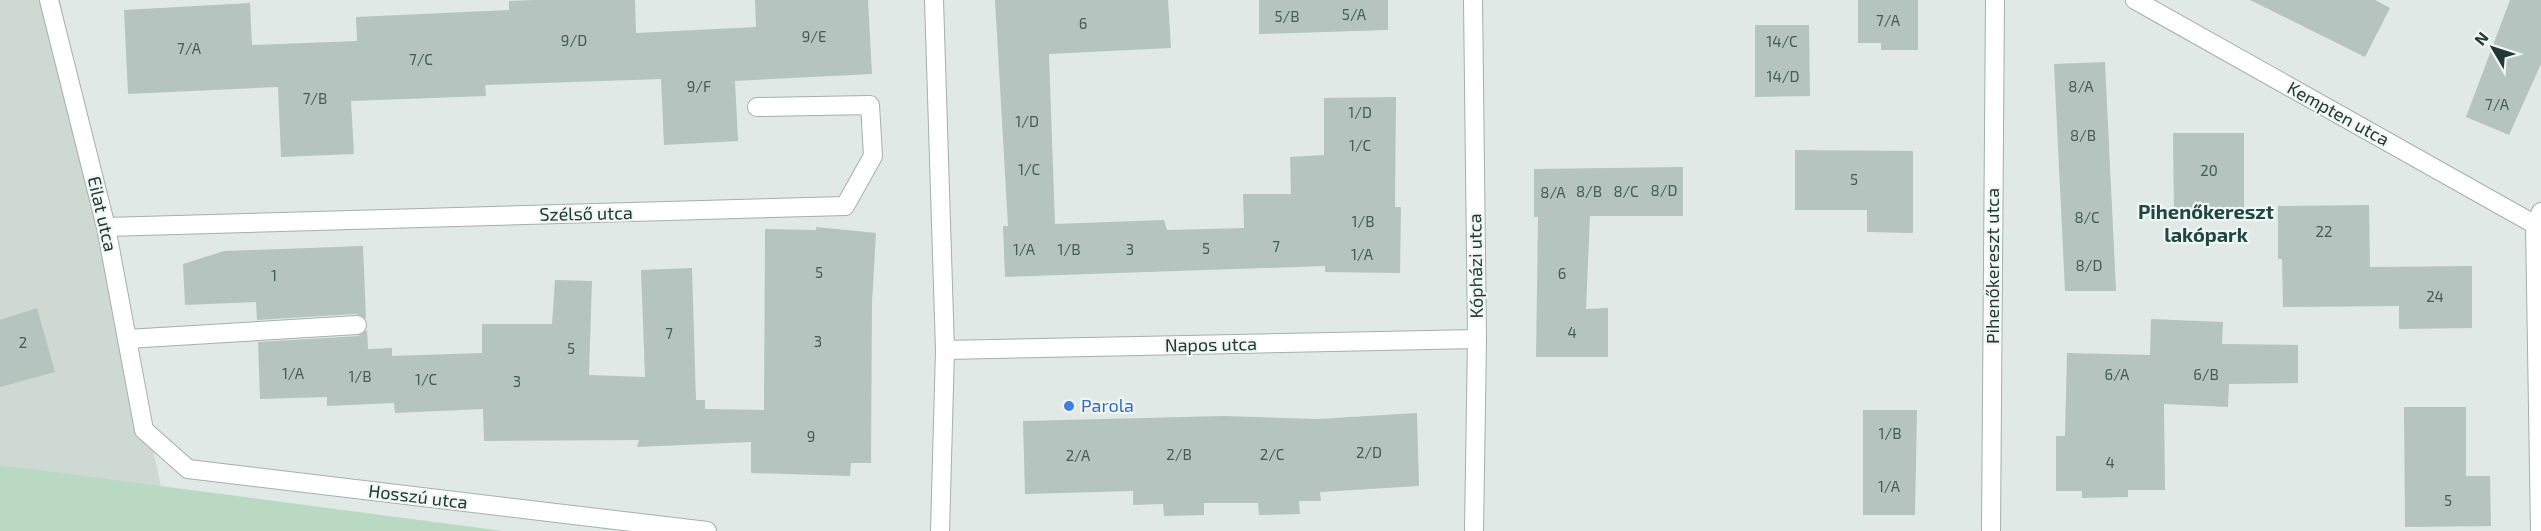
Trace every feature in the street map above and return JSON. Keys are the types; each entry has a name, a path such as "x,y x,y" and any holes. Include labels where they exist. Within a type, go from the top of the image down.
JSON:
{"street":[{"name":"Eilat utca","path":"50,0 106,227 144,430"},
{"path":"934,0 945,350 940,531"},
{"name":"Kópházi utca","path":"1473,0 1477,339 1474,531"},
{"name":"Pihenőkereszt utca","path":"1991,531 1995,0"},
{"name":"Kempten utca","path":"2135,0 2539,222"},
{"name":"Szélső utca","path":"106,227 845,206 873,156 870,105 757,107"},
{"path":"2539,222 2540,531"},
{"path":"127,339 357,325"},
{"name":"Napos utca","path":"945,350 1477,339"},
{"name":"Hosszú utca","path":"144,430 188,469 707,531"}],"shaded area":[{"path":"0,0 60,0 161,488 0,465"}],"green space":[{"path":"0,465 503,531 0,531"}],"building":[{"path":"635,0 636,33 756,27 755,0 868,0 872,74 735,81 738,141 664,145 661,79 485,85 486,96 351,101 354,154 281,157 278,87 128,94 124,10 250,3 252,45 357,41 356,17 509,10 509,1"},
{"path":"995,0 1168,0 1171,48 1049,54 1055,224 1164,220 1167,230 1244,228 1243,194 1291,194 1290,157 1324,155 1324,98 1396,97 1395,207 1401,207 1400,273 1325,272 1325,266 1005,277 1003,226 1008,226"},
{"path":"1259,0 1388,0 1388,30 1259,34"},
{"path":"1858,0 1918,0 1918,50 1881,50 1881,43 1858,43"},
{"path":"2250,0 2375,0 2390,8 2365,57"},
{"path":"2510,0 2541,0 2541,64 2509,135 2466,117"},
{"path":"1755,25 1809,25 1810,96 1755,97"},
{"path":"2105,62 2116,291 2065,291 2054,64"},
{"path":"2173,133 2244,133 2244,209 2174,210"},
{"path":"1795,150 1913,151 1913,233 1867,232 1867,210 1795,210"},
{"path":"1683,167 1683,216 1590,216 1586,309 1608,308 1608,357 1536,357 1538,217 1534,217 1534,169"},
{"path":"2369,205 2370,267 2472,266 2472,328 2399,329 2399,306 2283,307 2282,259 2278,259 2278,206"},
{"path":"816,227 876,233 872,303 871,463 851,463 850,476 751,473 751,442 637,447 639,440 484,441 483,409 395,413 394,403 327,406 327,397 260,399 258,342 358,336 367,330 368,349 392,348 392,356 482,353 482,324 552,324 555,280 592,281 589,375 645,377 641,270 692,268 696,400 705,400 705,409 764,410 765,229 816,230"},
{"path":"363,246 366,319 356,314 257,320 256,302 185,305 183,264 224,251"},
{"path":"37,308 55,372 0,387 0,320"},
{"path":"2151,319 2223,322 2222,344 2298,345 2298,383 2229,384 2228,407 2164,404 2165,490 2128,490 2128,497 2082,498 2082,491 2056,491 2056,436 2065,436 2067,353 2150,355"},
{"path":"2404,407 2466,407 2466,476 2490,476 2491,526 2405,527"},
{"path":"1863,410 1917,410 1915,515 1863,515"},
{"path":"1417,413 1419,486 1320,492 1321,501 1299,501 1300,514 1259,515 1258,503 1204,503 1204,515 1164,516 1163,504 1133,505 1133,491 1025,494 1023,421 1224,416 1318,419"}],"place":[{"name":"Parola","path":"1069,406"}],"district":[{"name":"Pihenőkereszt lakópark","path":"2206,224"}]}
